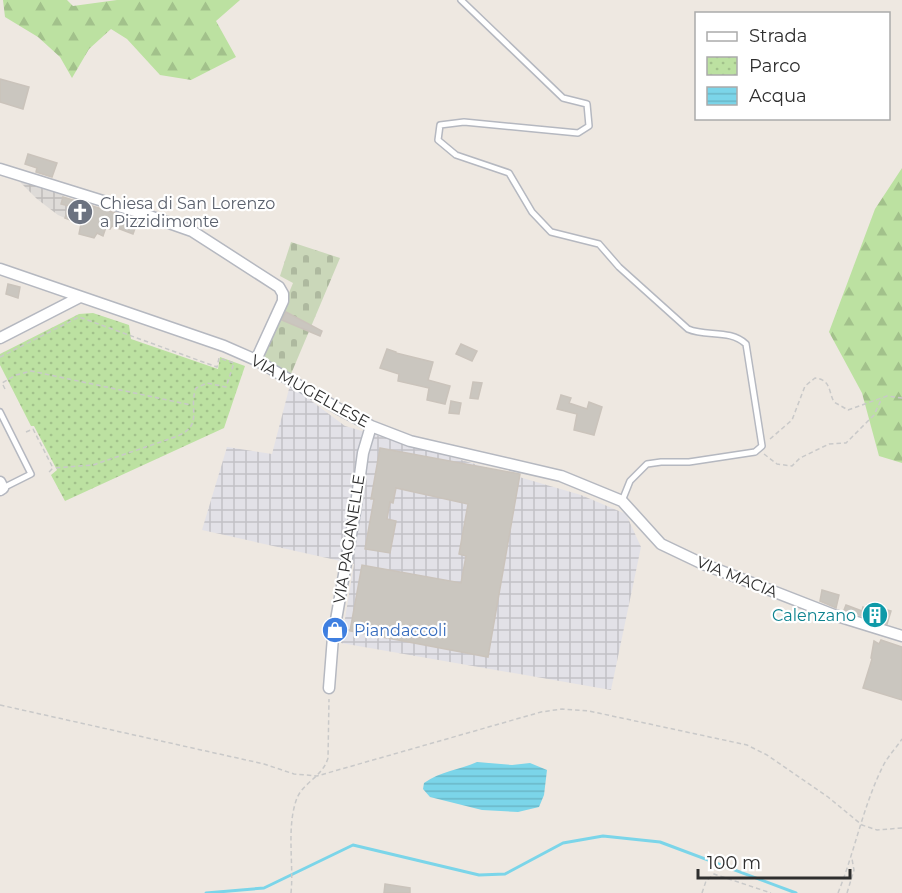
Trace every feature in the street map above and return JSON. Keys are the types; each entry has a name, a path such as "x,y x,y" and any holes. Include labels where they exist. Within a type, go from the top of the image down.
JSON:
{"street":[{"path":"0,169 192,231 279,287 283,294 283,301 256,360"},
{"name":"VIA MUGELLESE","path":"0,269 224,346 256,360 371,426 410,441 561,476 622,501"},
{"path":"0,338 80,297"},
{"name":"VIA PAGANELLE","path":"329,688 333,638 363,453 371,426"},
{"name":"VIA MACIA","path":"622,501 661,544 703,564 834,615 902,636"}],"lane":[{"path":"461,0 563,98 587,104 589,126 578,133 464,122 440,125 438,140 456,155 509,173 532,212 551,232 598,244 619,267 688,329 695,332 726,334 743,341 747,348 760,446 755,452 744,454 689,462 647,464 630,481 622,501"},
{"path":"0,412 31,474 1,487"}],"path":[{"path":"0,357 79,317 217,367 219,358 234,363 226,387 207,383 196,388 192,399 195,419 189,431 93,465 53,468 47,474"},
{"path":"5,389 2,382 31,371 192,405"},
{"path":"882,397 874,415 850,440 840,445 829,444 800,458 792,466 777,464 760,446 774,437 792,420 805,386 815,378 823,380 830,387 834,402 848,410 882,397 889,395 902,398"},
{"path":"26,432 33,429 53,468"},
{"path":"291,893 292,830 298,797 326,766 328,758 329,688"},
{"path":"0,705 264,764 294,774 317,776 541,712 562,709 589,711 747,745 767,755 802,779 862,825 877,830 902,828"},
{"path":"838,893 852,857 873,788 884,763 902,739"},
{"path":"847,893 854,870 852,857"},
{"path":"702,893 706,881 714,874 771,893"}],"shaded area":[{"path":"14,176 64,194 61,204 69,206 65,218 37,199"},
{"path":"290,385 345,426 581,495 626,514 641,547 611,690 341,643 354,564 202,530 227,447 272,454"}],"green space":[{"path":"3,0 67,0 73,6 117,0 240,0 216,21 236,57 191,80 160,75 127,39 111,29 89,49 72,78 60,57 38,37 5,17"},
{"path":"902,168 902,463 879,456 862,393 829,332 875,209"},
{"path":"291,242 340,258 291,374 262,358 293,283 280,276"},
{"path":"93,313 129,325 131,339 218,369 220,357 245,366 224,428 65,501 51,475 57,470 34,426 31,426 0,365 0,354 79,314"}],"water":[{"path":"477,762 512,765 530,763 547,770 544,795 539,807 518,812 482,810 430,797 423,789 424,783 430,779"}],"building":[{"path":"0,79 29,87 23,109 0,102"},
{"path":"28,154 57,163 52,177 36,172 37,168 25,164"},
{"path":"63,197 138,220 133,234 112,226 110,229 106,227 103,236 97,233 94,238 79,234 81,224 65,218 69,206 61,204"},
{"path":"8,284 20,287 18,298 6,294"},
{"path":"286,312 322,331 320,336 282,320"},
{"path":"461,344 477,351 472,361 456,354"},
{"path":"387,349 433,362 428,380 450,386 445,404 427,400 429,388 398,381 399,374 380,368"},
{"path":"473,382 482,383 478,399 470,398"},
{"path":"561,395 571,398 569,403 587,409 589,402 602,407 594,435 574,430 577,414 557,409"},
{"path":"451,401 461,403 459,414 449,413"},
{"path":"380,448 520,474 488,657 350,631 362,565 461,583 466,556 459,554 468,504 396,488 393,503 390,502 387,519 396,521 390,553 365,549"},
{"path":"822,590 839,595 836,608 820,601"},
{"name":"Calenzano","path":"846,605 862,611 863,607 868,609 873,606 891,611 887,624 844,610"},
{"path":"881,640 902,647 902,700 863,688 872,659 874,641 879,644"},
{"path":"385,884 410,888 410,893 384,893"}],"waterway":[{"path":"206,893 264,888 353,845 479,875 505,874 563,843 603,836 660,842 796,893"}],"place":[{"name":"Chiesa di San Lorenzo a Pizzidimonte","path":"80,212"},
{"name":"Calenzano","path":"875,615"},
{"name":"Piandaccoli","path":"335,630"}]}
